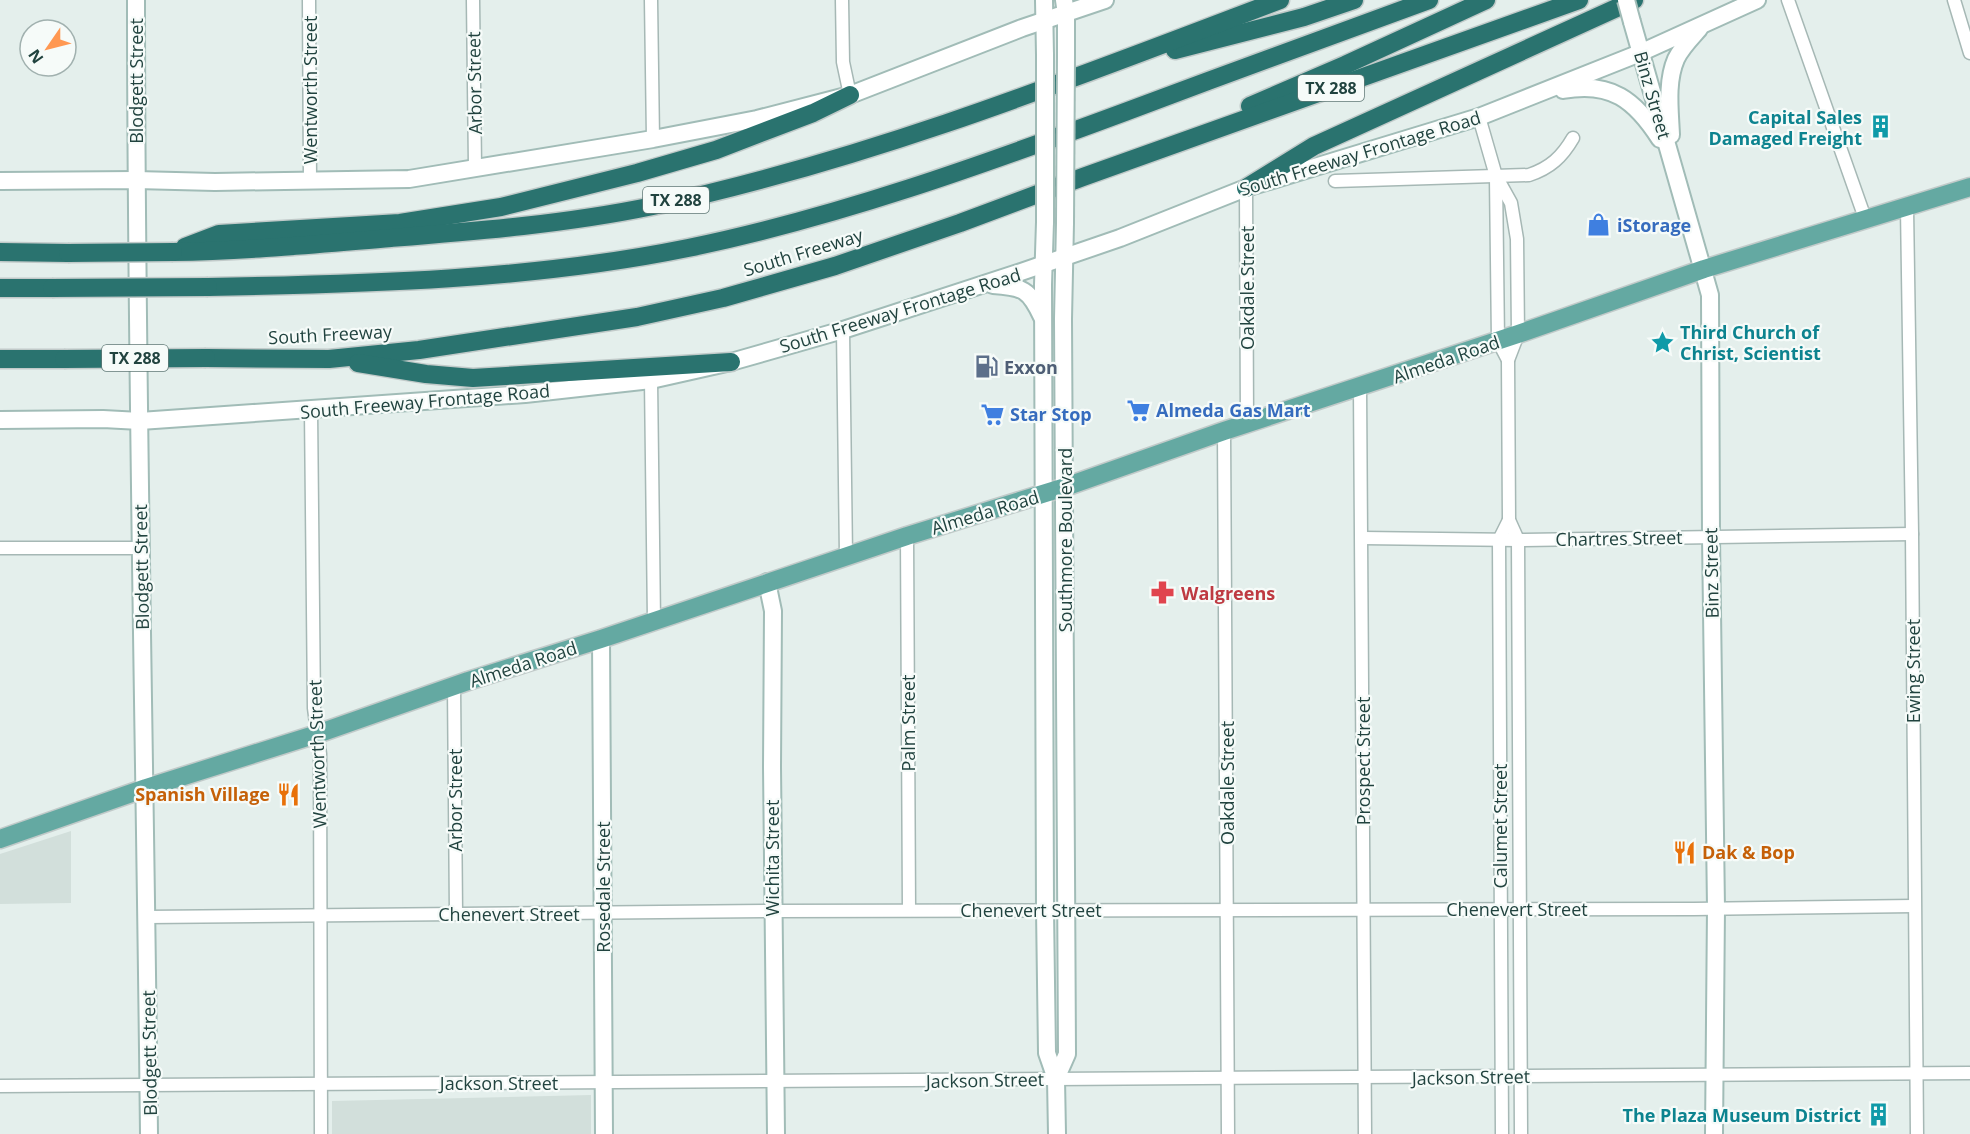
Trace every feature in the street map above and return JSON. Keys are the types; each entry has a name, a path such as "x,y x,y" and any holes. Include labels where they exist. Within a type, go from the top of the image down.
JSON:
{"highway":[{"name":"TX 288","path":"0,252 173,252 219,243 544,224 652,206 763,179 885,142 1084,74 1280,0"},
{"path":"1084,74 1304,16 1354,0"},
{"path":"0,288 379,283 509,273 601,262 688,248 877,199 1008,155 1429,0"},
{"path":"1083,177 1344,65 1486,0"},
{"name":"South Freeway","path":"0,359 329,359 418,350 578,327 723,298 835,266 960,223 1579,0"},
{"path":"1246,188 1314,147 1634,0"},
{"path":"219,243 400,223 501,207 637,173 716,150 813,113 850,95"},
{"path":"329,359 426,374 474,378 731,362"}],"main road":[{"name":"Blodgett Street","path":"136,0 140,548 146,788 149,1134"},
{"name":"Southmore Boulevard","path":"1044,0 1046,55 1043,319 1045,910 1047,1053 1056,1079 1057,1134"},
{"path":"0,182 136,180 215,182 409,178 652,139 758,119 850,95 1044,21 1065,7 1105,0"},
{"name":"Binz Street","path":"1626,0 1710,295 1716,908 1714,1134"},
{"name":"South Freeway Frontage Road","path":"0,420 140,421 484,398 651,380 731,362 843,330 1064,258 1246,188 1479,117 1640,53 1757,0"},
{"name":"Southmore Boulevard","path":"1056,1079 1067,1054 1065,7"},
{"path":"1670,156 1671,81 1676,59 1703,24"},
{"path":"1533,96 1578,87 1612,92 1634,105 1652,126 1670,156"},
{"name":"Almeda Road","path":"0,839 146,788 316,734 767,582 1065,487 1704,269 1866,221 1970,187"},
{"path":"984,284 1016,286 1028,292 1043,319"},
{"name":"Wichita Street","path":"767,582 773,610 776,1134"},
{"path":"1043,620 1065,619"},
{"name":"Rosedale Street","path":"601,639 604,1134"}],"street":[{"name":"Wentworth Street","path":"309,0 310,180"},
{"name":"Arbor Street","path":"473,0 475,167"},
{"path":"651,0 652,139"},
{"path":"842,0 843,62 850,95"},
{"path":"1788,0 1866,221"},
{"path":"1954,0 1970,53"},
{"path":"1479,117 1496,176 1511,203 1517,239 1518,334"},
{"path":"1335,181 1529,175 1542,171 1554,163 1573,138"},
{"path":"1496,176 1498,341"},
{"name":"Oakdale Street","path":"1246,188 1247,424"},
{"name":"Ewing Street","path":"1907,208 1917,1134"},
{"path":"843,330 846,556"},
{"name":"Calumet Street","path":"1518,334 1508,360 1509,520 1518,540 1521,1134"},
{"name":"Calumet Street","path":"1498,341 1508,360"},
{"path":"651,380 654,621"},
{"name":"Prospect Street","path":"1360,387 1363,538 1365,1134"},
{"name":"Wentworth Street","path":"311,410 314,708 320,754 321,1134"},
{"name":"Oakdale Street","path":"1224,431 1228,1134"},
{"name":"Calumet Street","path":"1502,1134 1499,540 1509,520"},
{"name":"Chartres Street","path":"1363,538 1518,540 1912,534"},
{"name":"Palm Street","path":"907,536 909,910"},
{"path":"0,548 140,548"},
{"name":"Arbor Street","path":"454,686 456,914"},
{"name":"Chenevert Street","path":"147,918 773,910 1363,910 1914,906"},
{"name":"Jackson Street","path":"0,1086 1970,1073"}],"shaded area":[{"path":"71,831 71,903 0,904 0,854"},
{"path":"591,1095 591,1134 332,1134 332,1101"}],"place":[{"name":"Capital Sales Damaged Freight","path":"1880,127"},
{"name":"iStorage","path":"1599,225"},
{"name":"Third Church of Christ, Scientist","path":"1662,342"},
{"name":"Exxon","path":"986,367"},
{"name":"Almeda Gas Mart","path":"1138,410"},
{"name":"Star Stop","path":"992,414"},
{"name":"Walgreens","path":"1163,593"},
{"name":"Spanish Village","path":"288,794"},
{"name":"Dak & Bop","path":"1684,852"},
{"name":"The Plaza Museum District","path":"1879,1115"}]}
